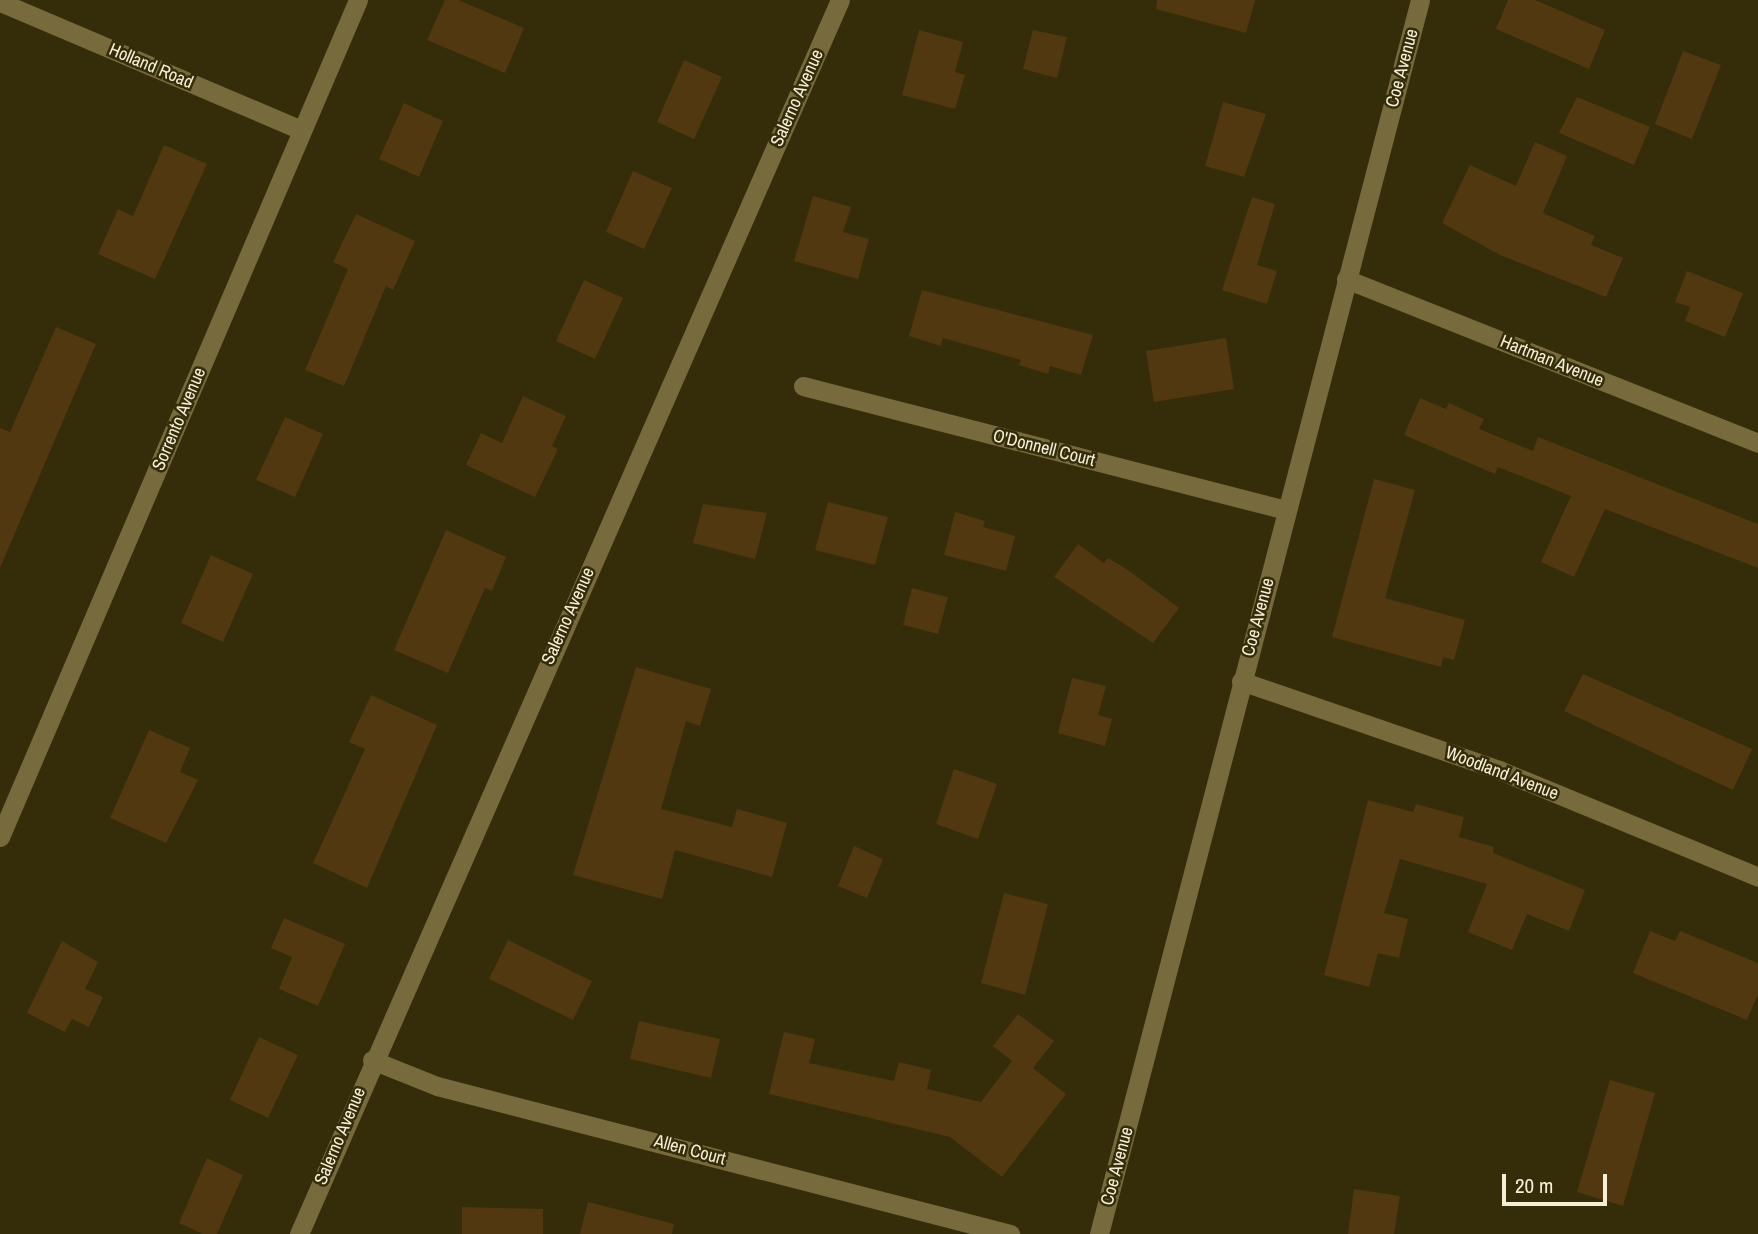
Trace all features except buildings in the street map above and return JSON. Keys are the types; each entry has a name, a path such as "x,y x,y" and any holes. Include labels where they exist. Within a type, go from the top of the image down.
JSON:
{"street":[{"name":"Sorrento Avenue","path":"0,838 358,0"},
{"name":"Salerno Avenue","path":"299,1234 372,1060 840,0"},
{"name":"Coe Avenue","path":"1099,1234 1420,0"},
{"name":"Holland Road","path":"0,2 302,130"},
{"name":"Hartman Avenue","path":"1346,279 1758,443"},
{"name":"O'Donnell Court","path":"803,386 1286,510"},
{"name":"Woodland Avenue","path":"1241,681 1499,770 1758,877"},
{"name":"Allen Court","path":"372,1060 437,1086 1010,1234"}]}
